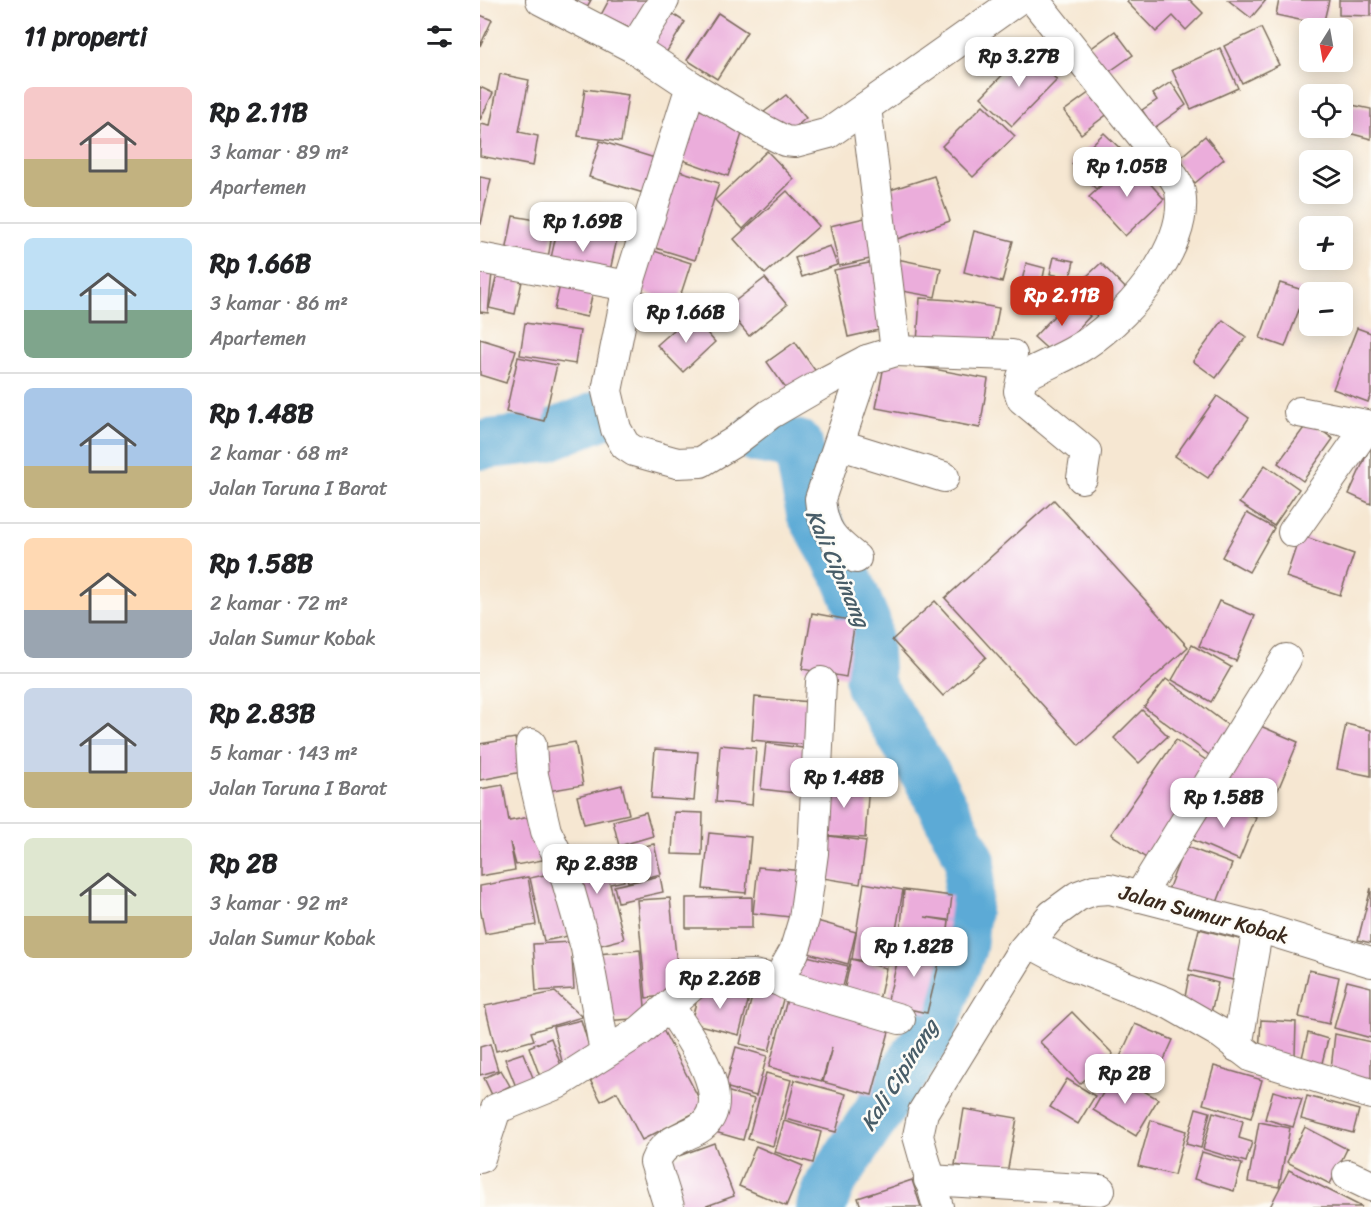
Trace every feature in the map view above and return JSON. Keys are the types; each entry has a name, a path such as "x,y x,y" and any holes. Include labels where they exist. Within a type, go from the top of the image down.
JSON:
{"street":[{"path":"542,0 634,48 762,129 785,141 795,142 829,133 1017,0"},
{"path":"634,48 664,0"},
{"path":"1034,0 1167,167 1180,191 1178,229 1152,279 1135,303 1078,349 1022,377 1019,385 1022,399 1086,452 1082,478"},
{"path":"691,86 628,286 607,391 620,437 625,445 634,451 677,463 701,462 734,442 770,414 867,360 896,351 1012,355"},
{"path":"869,105 896,351"},
{"path":"480,258 628,286"},
{"path":"856,558 833,540 822,518 820,499 841,445 867,360"},
{"path":"1293,532 1370,426 1299,412"},
{"path":"841,445 944,477"},
{"path":"1139,897 1287,659"},
{"path":"777,980 794,952 804,919 813,853 821,682"},
{"path":"531,744 533,775 546,831 562,864 586,948 605,1052"},
{"name":"Jalan Sumur Kobak","path":"933,1194 918,1136 923,1112 1003,981 1030,943 1052,915 1078,896 1094,890 1110,889 1258,927 1371,962"},
{"path":"1237,1047 1258,927"},
{"path":"1030,943 1071,965 1168,1003 1222,1034 1252,1057 1284,1069 1371,1094"},
{"path":"480,1158 488,1100 557,1084 639,1031 670,1007 694,984 711,976 729,974 777,980 791,987 900,1018"},
{"path":"669,1207 656,1162 658,1156 672,1141 699,1129 710,1119 715,1109 715,1095 698,1052 670,1007"},
{"path":"933,1194 1100,1190"}],"building":[{"path":"551,0 591,0 584,12"},
{"path":"609,0 656,0 640,33 601,15"},
{"path":"1129,0 1190,0 1203,13 1186,30 1173,16 1156,32 1127,2"},
{"path":"1228,0 1266,0 1251,18"},
{"path":"1279,0 1329,0 1325,18 1299,18 1299,20 1276,15"},
{"path":"1339,0 1371,0 1371,16 1339,15"},
{"path":"671,13 685,22 666,53 652,44"},
{"path":"718,13 747,32 717,79 687,60"},
{"path":"480,15 492,20 480,46"},
{"path":"1261,28 1279,65 1242,83 1224,46"},
{"path":"1115,31 1133,55 1103,76 1086,52"},
{"path":"1220,48 1238,88 1191,109 1172,70"},
{"path":"1027,50 1057,80 1012,126 981,97"},
{"path":"500,74 529,80 519,132 538,136 533,166 480,156 481,124 490,126"},
{"path":"1171,82 1186,105 1154,128 1142,110 1157,100 1153,94"},
{"path":"480,87 493,93 480,120"},
{"path":"1097,87 1113,110 1081,134 1064,111"},
{"path":"585,89 628,95 621,142 578,136"},
{"path":"786,95 806,118 785,136 764,112"},
{"path":"983,105 1015,136 973,177 942,146"},
{"path":"1353,105 1371,109 1371,139 1353,134"},
{"path":"691,107 745,125 728,176 674,157"},
{"path":"1104,133 1129,157 1096,189 1072,164"},
{"path":"1205,136 1224,159 1195,183 1176,161"},
{"path":"600,141 658,159 647,194 589,177"},
{"path":"767,151 794,179 743,229 715,200"},
{"path":"1129,160 1164,199 1125,236 1089,197"},
{"path":"673,169 719,183 695,260 649,246"},
{"path":"934,176 950,221 897,239 881,193"},
{"path":"480,177 491,179 481,224 480,224"},
{"path":"787,191 819,226 765,274 734,239"},
{"path":"513,216 554,223 547,264 505,257"},
{"path":"869,217 879,257 839,266 830,226"},
{"path":"558,226 617,239 608,280 549,267"},
{"path":"974,231 1013,241 1002,282 964,272"},
{"path":"830,246 837,265 802,277 795,258"},
{"path":"648,249 691,263 678,303 635,289"},
{"path":"1054,257 1074,261 1070,278 1050,274"},
{"path":"897,259 941,268 935,297 891,289"},
{"path":"480,261 493,263 488,313 480,312"},
{"path":"874,262 888,328 848,337 834,270"},
{"path":"1026,263 1045,268 1038,302 1018,299"},
{"path":"1101,263 1132,295 1103,322 1072,290"},
{"path":"499,266 524,272 515,314 489,308"},
{"path":"562,276 595,284 587,317 554,310"},
{"path":"765,278 787,305 749,336 726,308"},
{"path":"1280,283 1299,289 1299,310 1285,347 1260,338"},
{"path":"920,298 951,300 999,308 992,345 917,343"},
{"path":"1071,298 1090,316 1054,355 1034,337"},
{"path":"691,315 715,342 683,372 657,345"},
{"path":"1223,320 1246,337 1216,378 1193,361"},
{"path":"525,323 580,331 575,364 520,355"},
{"path":"1357,328 1371,333 1371,394 1368,402 1333,389"},
{"path":"480,339 516,350 506,383 480,375"},
{"path":"795,342 817,373 789,393 767,362"},
{"path":"518,357 557,365 544,421 506,412"},
{"path":"885,360 988,379 980,428 876,408"},
{"path":"1217,396 1249,418 1208,478 1175,456"},
{"path":"1309,421 1333,439 1303,481 1278,463"},
{"path":"1371,445 1371,504 1349,494"},
{"path":"1265,465 1299,489 1274,526 1239,503"},
{"path":"1054,500 1188,647 1079,745 945,598"},
{"path":"1247,513 1274,528 1249,572 1222,557"},
{"path":"1300,535 1354,554 1340,595 1286,577"},
{"path":"935,601 986,657 943,696 892,640"},
{"path":"1219,601 1255,616 1236,661 1199,646"},
{"path":"812,613 855,621 846,677 802,669"},
{"path":"1192,645 1231,667 1211,702 1172,680"},
{"path":"1166,679 1237,732 1216,760 1144,707"},
{"path":"755,697 810,702 807,745 752,740"},
{"path":"1142,710 1168,736 1139,763 1114,738"},
{"path":"1251,722 1298,742 1270,809 1223,790"},
{"path":"1346,724 1371,730 1371,776 1337,769"},
{"path":"515,738 522,772 480,780 480,744"},
{"path":"1176,740 1215,766 1149,860 1111,834"},
{"path":"575,742 583,785 548,791 540,748"},
{"path":"766,743 809,749 804,794 761,789"},
{"path":"720,745 756,748 752,805 716,802"},
{"path":"655,749 698,752 694,801 651,798"},
{"path":"822,780 869,783 865,838 819,835"},
{"path":"503,785 509,821 540,815 548,859 516,865 510,842 515,870 480,876 480,789"},
{"path":"622,785 629,814 584,824 577,796"},
{"path":"1209,798 1256,818 1239,860 1191,839"},
{"path":"646,812 653,836 619,846 613,821"},
{"path":"674,812 703,813 702,855 672,854"},
{"path":"709,833 751,837 746,893 703,889"},
{"path":"822,835 866,841 860,884 816,877"},
{"path":"654,844 661,874 628,882 620,851"},
{"path":"1185,846 1232,864 1213,913 1166,895"},
{"path":"616,848 624,881 610,884 624,939 589,948 566,861"},
{"path":"758,867 804,871 800,918 753,913"},
{"path":"554,873 568,936 544,941 530,878"},
{"path":"660,876 663,892 618,902 614,886"},
{"path":"528,877 536,925 485,934 480,908 480,886"},
{"path":"864,883 903,890 890,965 852,959"},
{"path":"1371,888 1371,943 1358,940"},
{"path":"904,890 952,896 949,920 925,917 949,921 946,946 900,940"},
{"path":"752,897 752,928 686,928 686,898"},
{"path":"670,898 680,994 646,998 637,900"},
{"path":"810,919 856,932 848,964 801,951"},
{"path":"1199,929 1243,940 1233,980 1189,970"},
{"path":"571,942 574,989 536,991 533,944"},
{"path":"902,942 942,951 927,1013 887,1004"},
{"path":"640,950 646,1018 604,1021 598,954"},
{"path":"799,954 848,966 841,995 791,983"},
{"path":"851,959 886,968 878,1005 843,996"},
{"path":"1309,970 1339,977 1329,1024 1299,1017"},
{"path":"1189,975 1218,983 1210,1017 1183,1008"},
{"path":"1347,981 1371,987 1371,1038 1334,1028"},
{"path":"755,985 785,992 769,1051 740,1044"},
{"path":"700,986 749,998 739,1035 691,1023"},
{"path":"555,992 582,1017 531,1032 534,1040 496,1051 485,1006"},
{"path":"788,996 890,1028 872,1095 823,1082 832,1047 822,1081 769,1067"},
{"path":"1072,1012 1113,1054 1080,1084 1040,1042"},
{"path":"581,1020 592,1056 563,1065 553,1027"},
{"path":"1261,1020 1296,1022 1295,1056 1259,1054"},
{"path":"1135,1024 1173,1040 1158,1073 1120,1057"},
{"path":"661,1026 704,1108 642,1140 617,1092 601,1101 586,1072"},
{"path":"1308,1033 1328,1039 1319,1075 1299,1070"},
{"path":"1335,1034 1371,1042 1371,1085 1330,1077"},
{"path":"551,1038 564,1074 542,1082 529,1047"},
{"path":"490,1044 498,1070 480,1075 480,1047"},
{"path":"736,1047 767,1056 756,1096 725,1087"},
{"path":"523,1053 536,1085 518,1092 505,1059"},
{"path":"1214,1066 1262,1080 1251,1118 1203,1104"},
{"path":"501,1070 510,1086 492,1095 484,1078"},
{"path":"766,1073 791,1080 773,1146 748,1139"},
{"path":"1114,1074 1158,1099 1136,1136 1093,1110"},
{"path":"1067,1079 1095,1096 1078,1124 1050,1107"},
{"path":"795,1080 846,1094 836,1132 785,1119"},
{"path":"726,1091 754,1099 743,1140 715,1132"},
{"path":"1273,1091 1302,1099 1293,1127 1265,1119"},
{"path":"1307,1096 1359,1110 1353,1133 1301,1119"},
{"path":"1196,1108 1210,1112 1201,1148 1186,1144"},
{"path":"964,1109 1017,1118 1007,1174 955,1165"},
{"path":"1213,1112 1243,1121 1239,1138 1252,1142 1246,1162 1203,1149"},
{"path":"1151,1120 1186,1131 1174,1175 1138,1166"},
{"path":"784,1121 821,1132 813,1163 775,1152"},
{"path":"1259,1122 1290,1128 1279,1187 1248,1182"},
{"path":"1305,1127 1347,1149 1330,1184 1287,1162"},
{"path":"714,1143 734,1196 704,1207 682,1207 665,1161"},
{"path":"756,1146 803,1166 786,1206 739,1186"},
{"path":"1202,1152 1242,1164 1234,1191 1194,1179"},
{"path":"1289,1170 1362,1207 1270,1207"},
{"path":"912,1180 921,1207 861,1207 858,1198"}],"waterway":[{"name":"Kali Cipinang","path":"480,445 543,438 601,415"},
{"name":"Kali Cipinang","path":"757,438 798,445 811,513 846,575 866,623 870,685 928,778 971,861 962,947 930,1034 830,1184 821,1207"}]}
